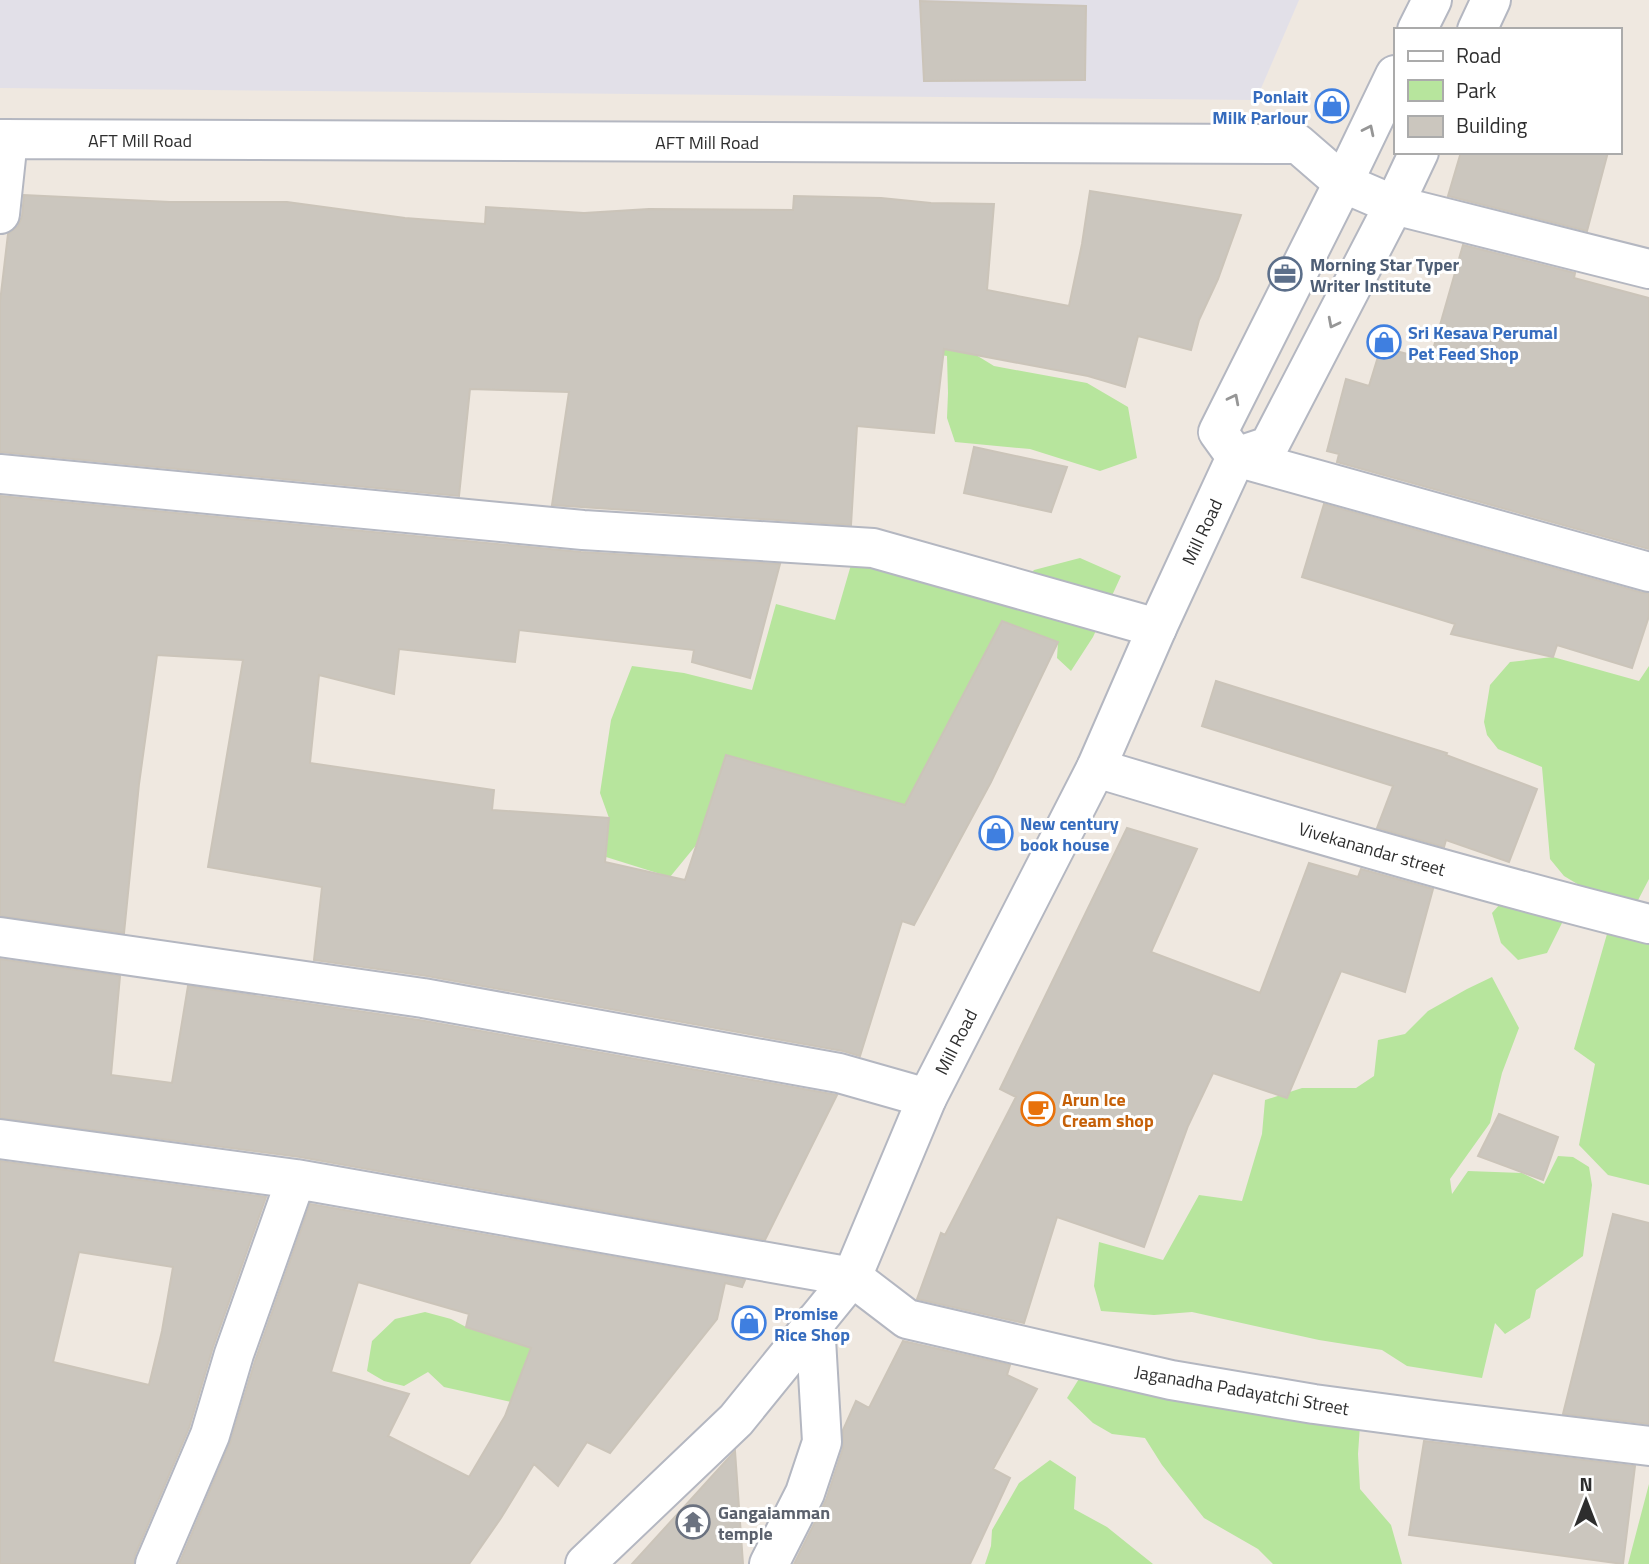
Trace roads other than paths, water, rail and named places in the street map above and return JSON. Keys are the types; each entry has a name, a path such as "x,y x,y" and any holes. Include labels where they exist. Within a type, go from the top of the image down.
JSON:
{"street":[{"path":"1418,28 1432,0"},
{"path":"1478,28 1491,0"},
{"path":"1394,77 1218,432 1237,457 1649,572"},
{"path":"0,214 4,139"},
{"name":"AFT Mill Road","path":"4,139 1298,144 1343,183 1394,205 1649,269"},
{"path":"1237,457 1269,446 1418,154"},
{"name":"Mill Road","path":"585,1564 736,1420 852,1277 927,1098 1096,768 1157,628 1237,457"},
{"path":"0,474 583,530 873,548 1157,628"},
{"name":"Vivekanandar street","path":"1096,768 1317,834 1649,924"},
{"path":"0,937 423,998 839,1073 927,1098"},
{"path":"0,1139 296,1179 852,1277"},
{"path":"155,1564 210,1435 234,1354 296,1179"},
{"name":"Jaganadha Padayatchi Street","path":"852,1277 907,1319 1171,1380 1341,1407 1649,1446"},
{"path":"769,1564 805,1493 822,1442 815,1322"}],"place":[{"name":"Ponlait Milk Parlour","path":"1332,106"},
{"name":"Morning Star Typer Writer Institute","path":"1285,274"},
{"name":"Sri Kesava Perumal Pet Feed Shop","path":"1384,342"},
{"name":"New century book house","path":"996,833"},
{"name":"Arun Ice Cream shop","path":"1038,1109"},
{"name":"Promise Rice Shop","path":"749,1323"},
{"name":"Gangaiamman temple","path":"693,1522"}]}
